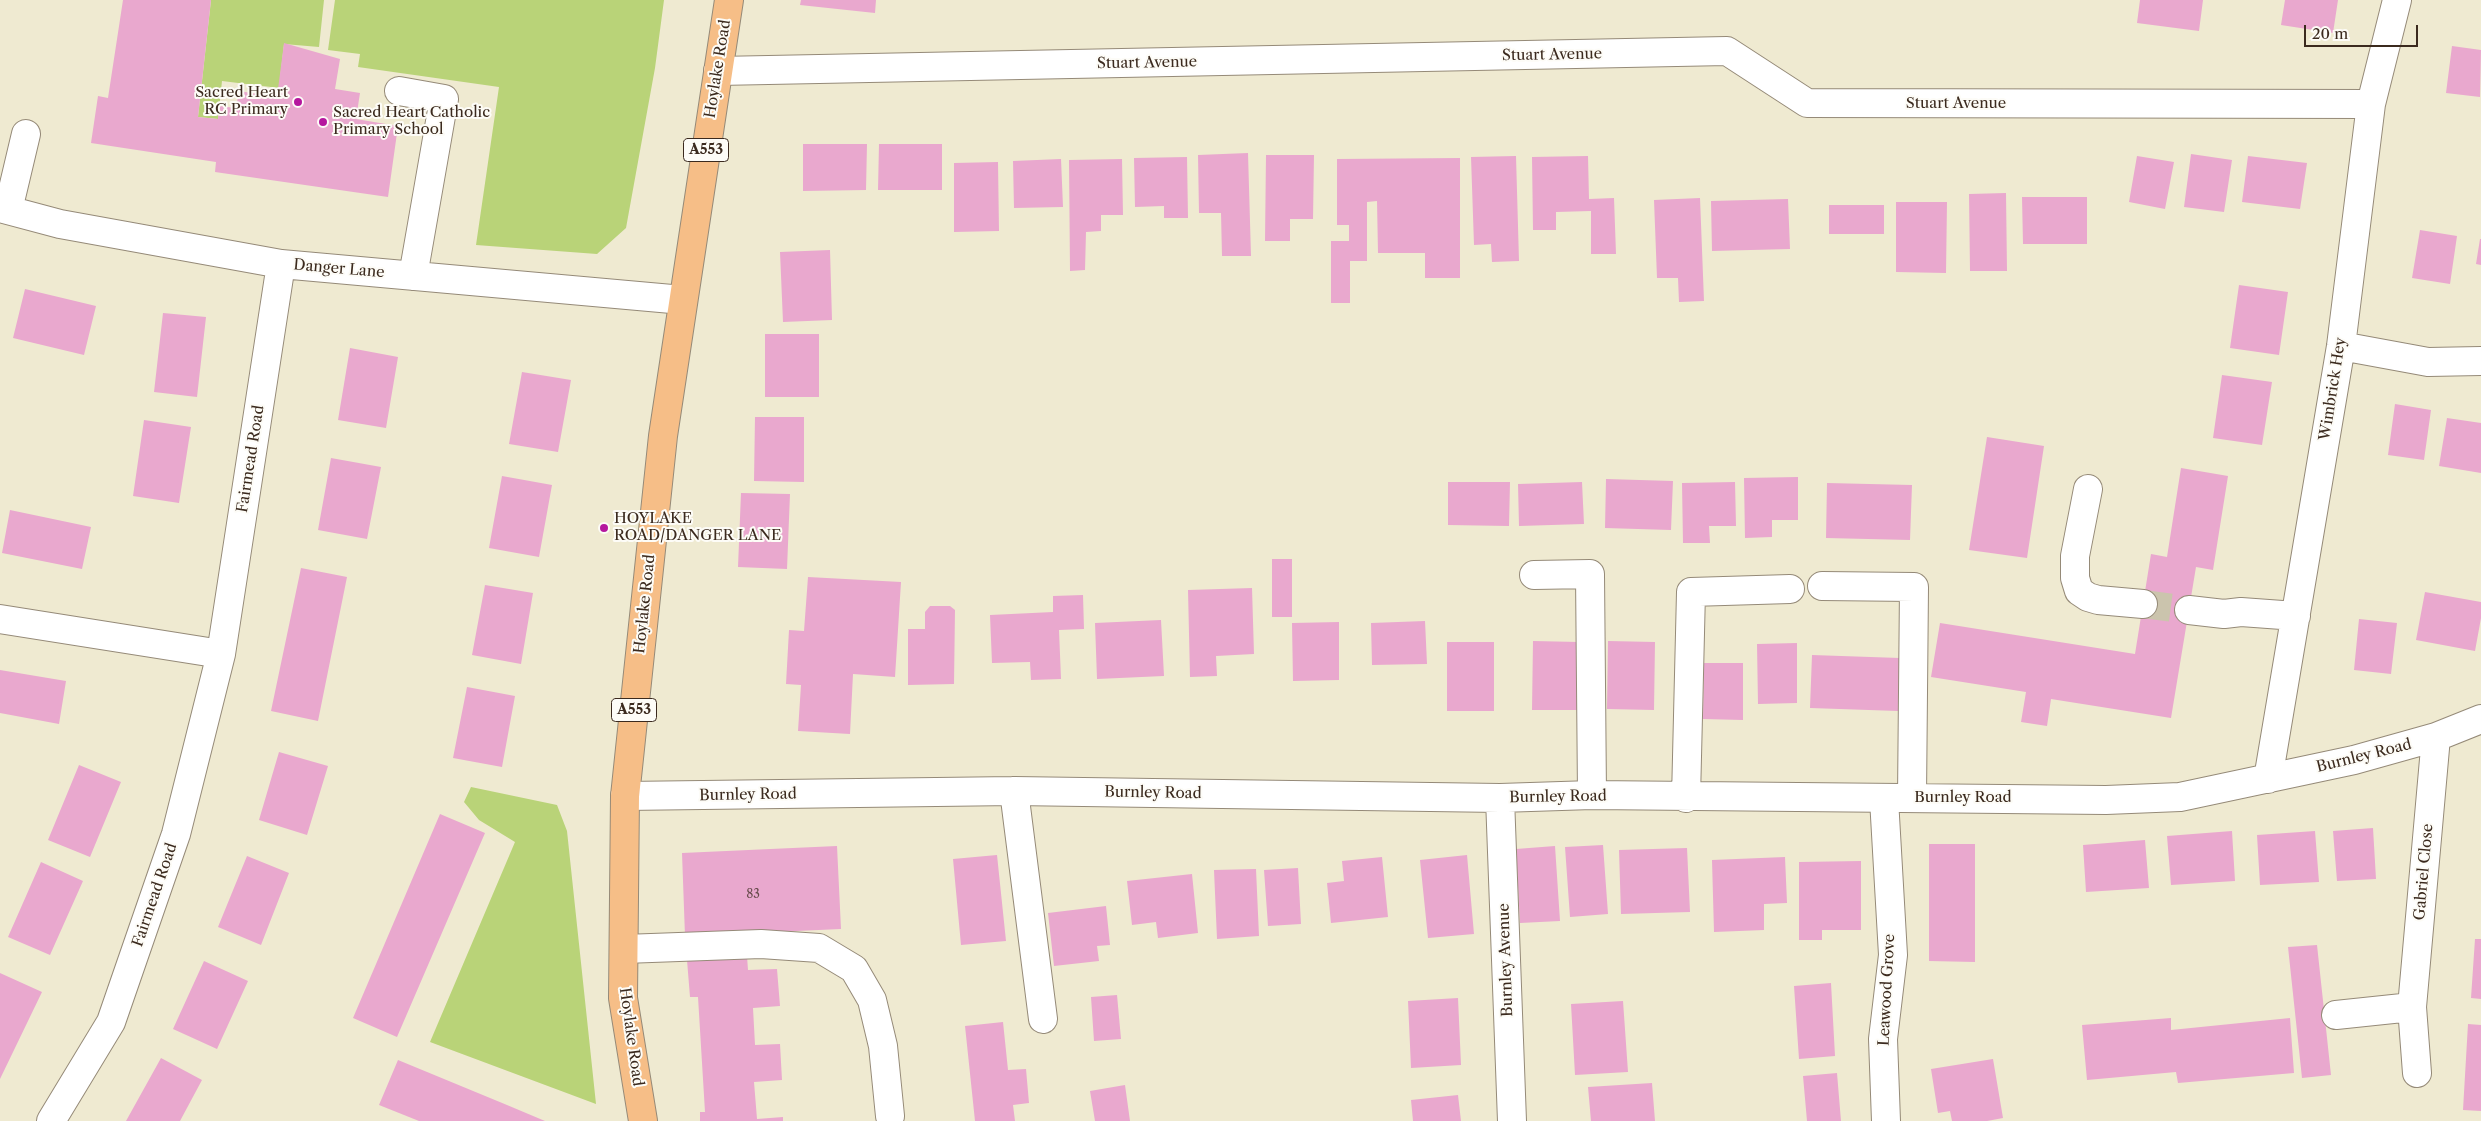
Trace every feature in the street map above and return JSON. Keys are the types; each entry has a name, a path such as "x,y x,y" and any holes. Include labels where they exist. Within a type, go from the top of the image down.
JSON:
{"main road":[{"name":"Hoylake Road","path":"643,1121 623,998 625,796 663,436 729,0"}],"street":[{"name":"Wimbrick Hey","path":"2268,779 2341,346 2371,104 2397,0"},
{"name":"Stuart Avenue","path":"718,72 1727,51 1807,103 2371,104"},
{"path":"399,91 444,99 413,276"},
{"path":"4,209 26,134"},
{"name":"Danger Lane","path":"4,209 60,224 281,264 683,300"},
{"name":"Fairmead Road","path":"51,1121 111,1022 176,834 221,654 281,264"},
{"path":"2341,346 2428,362 2481,361"},
{"path":"2088,490 2075,556 2075,578 2079,591 2088,597 2098,600 2144,604"},
{"path":"1534,575 1590,574 1592,796"},
{"path":"1822,586 1914,587 1912,797"},
{"path":"1686,798 1691,592 1790,589"},
{"path":"2189,610 2224,614 2241,612 2296,616"},
{"path":"0,620 221,654"},
{"name":"Burnley Road","path":"625,796 1014,791 1500,798 1592,796 1884,799 1912,797 2106,800 2180,797 2354,760 2436,737 2481,719"},
{"name":"Gabriel Close","path":"2417,1073 2412,1007 2436,737"},
{"path":"1014,791 1042,1019"},
{"name":"Burnley Avenue","path":"1500,798 1512,1121"},
{"name":"Leawood Grove","path":"1884,799 1892,955 1883,1039 1886,1121"},
{"path":"624,948 761,944 819,948 854,969 872,1000 883,1046 890,1116"},
{"path":"2336,1015 2412,1007"}],"green space":[{"path":"211,0 324,0 319,47 284,44 279,88 222,81 218,119 198,117"},
{"path":"335,0 664,0 655,68 626,228 597,254 476,245 499,87 358,67 360,54 328,50"},
{"path":"471,787 557,805 567,831 596,1104 430,1042 515,842 479,820 464,802"}],"building":[{"name":"Sacred Heart RC Primary","path":"123,0 211,0 198,117 218,119 219,106 236,108 239,91 277,97 284,43 340,59 335,89 360,93 356,119 398,126 388,197 215,172 216,162 91,143 98,96 108,98"},
{"path":"801,0 876,0 875,13 800,5"},
{"path":"2140,0 2203,0 2199,31 2137,23"},
{"path":"2285,0 2338,0 2333,33 2281,25"},
{"path":"2452,46 2481,50 2480,97 2446,93"},
{"path":"803,144 867,144 866,190 803,191"},
{"path":"879,144 942,144 942,190 878,190"},
{"path":"1248,153 1251,256 1222,256 1221,213 1199,213 1198,155"},
{"path":"2191,154 2232,160 2224,212 2184,207"},
{"path":"1266,155 1314,155 1313,219 1290,219 1290,241 1265,241"},
{"path":"1516,156 1519,261 1492,262 1491,244 1474,245 1471,157"},
{"path":"1588,156 1589,199 1614,198 1616,254 1591,254 1591,211 1556,212 1556,230 1533,230 1532,157"},
{"path":"2137,156 2174,162 2165,209 2129,202"},
{"path":"2248,156 2307,163 2300,209 2242,202"},
{"path":"1187,157 1188,218 1164,218 1164,206 1135,207 1134,158"},
{"path":"1460,158 1460,278 1425,278 1425,253 1378,253 1377,201 1367,202 1367,261 1350,261 1350,303 1331,303 1331,241 1349,241 1349,225 1337,225 1337,159"},
{"path":"1061,159 1063,207 1014,208 1013,161"},
{"path":"1122,159 1123,215 1101,215 1101,231 1086,232 1085,270 1070,271 1069,160"},
{"path":"998,162 999,231 954,232 954,163"},
{"path":"2006,193 2007,271 1970,271 1969,194"},
{"path":"2022,197 2087,197 2087,244 2023,244"},
{"path":"1700,198 1704,301 1679,302 1678,278 1657,278 1654,200"},
{"path":"1788,199 1790,249 1712,251 1711,201"},
{"path":"1896,202 1947,202 1946,273 1896,272"},
{"path":"1829,205 1884,205 1884,234 1829,234"},
{"path":"2420,230 2457,236 2450,284 2412,278"},
{"path":"2481,239 2481,265 2476,264"},
{"path":"830,250 832,320 783,322 780,252"},
{"path":"2239,285 2288,292 2279,355 2230,348"},
{"path":"25,289 96,306 84,355 13,338"},
{"path":"163,313 206,317 197,397 154,392"},
{"path":"765,334 819,334 819,397 765,397"},
{"path":"350,348 398,357 386,428 338,420"},
{"path":"522,372 571,380 558,452 509,444"},
{"path":"2222,375 2272,382 2262,445 2213,438"},
{"path":"2395,404 2431,410 2424,460 2388,455"},
{"path":"755,417 804,417 804,482 754,481"},
{"path":"2447,418 2481,423 2481,473 2439,466"},
{"path":"144,420 191,427 179,503 133,496"},
{"path":"1987,437 2044,446 2027,558 1969,550"},
{"path":"331,458 381,467 367,539 318,530"},
{"path":"2181,468 2228,476 2213,570 2196,567 2171,718 2051,699 2047,726 2021,722 2026,692 1931,677 1940,623 2135,654 2151,554 2167,557"},
{"path":"502,476 552,485 539,557 489,548"},
{"path":"1798,477 1798,520 1772,520 1772,537 1745,538 1744,478"},
{"path":"1606,479 1673,481 1671,530 1605,528"},
{"path":"1448,482 1510,482 1509,526 1448,525"},
{"path":"1582,482 1584,524 1519,526 1518,484"},
{"path":"1735,482 1736,526 1709,526 1710,543 1683,543 1682,483"},
{"path":"1827,483 1912,485 1910,540 1826,538"},
{"path":"741,493 790,494 787,569 738,567"},
{"path":"10,510 91,527 82,569 2,553"},
{"path":"1272,559 1292,559 1292,617 1272,617"},
{"path":"301,568 347,577 318,721 271,711"},
{"path":"808,577 901,582 895,677 853,674 850,734 798,731 801,685 786,684 789,630 804,631"},
{"path":"485,585 533,593 521,664 472,655"},
{"path":"1252,588 1254,654 1216,656 1217,676 1190,677 1188,590"},
{"path":"2425,592 2481,602 2481,618 2475,651 2416,640"},
{"path":"1083,595 1084,629 1059,630 1061,679 1031,680 1030,662 992,663 990,615 1053,612 1053,596"},
{"path":"930,606 950,606 955,610 954,684 908,685 908,629 925,629 925,612"},
{"path":"2359,619 2397,623 2391,674 2354,670"},
{"path":"1161,620 1164,676 1097,679 1095,623"},
{"path":"1425,621 1427,664 1372,665 1371,623"},
{"path":"1339,622 1339,680 1293,681 1292,623"},
{"path":"1533,641 1579,642 1577,710 1532,710"},
{"path":"1608,641 1655,642 1654,710 1607,709"},
{"path":"1447,642 1494,642 1494,711 1447,711"},
{"path":"1797,643 1797,703 1758,704 1757,644"},
{"path":"1812,655 1900,658 1898,711 1810,708"},
{"path":"1704,663 1743,663 1743,720 1703,719"},
{"path":"0,670 66,681 59,724 0,713"},
{"path":"467,687 515,696 502,767 453,758"},
{"path":"279,752 328,766 307,835 259,820"},
{"path":"79,765 121,782 90,857 48,840"},
{"path":"440,814 485,833 397,1037 353,1018"},
{"path":"2373,828 2376,879 2337,881 2333,831"},
{"path":"2232,831 2235,881 2171,885 2167,836"},
{"path":"2315,831 2319,882 2260,885 2257,835"},
{"path":"2145,840 2149,888 2086,892 2083,845"},
{"path":"1929,844 1975,844 1975,962 1929,961"},
{"path":"1603,845 1608,914 1570,917 1565,847"},
{"path":"837,846 841,929 685,936 682,853"},
{"path":"1555,846 1560,921 1520,923 1516,849"},
{"path":"1687,848 1690,912 1621,914 1619,850"},
{"path":"997,855 1006,941 961,945 953,859"},
{"path":"1467,855 1474,934 1428,938 1420,860"},
{"path":"247,856 289,873 261,945 218,927"},
{"path":"1382,857 1388,917 1331,923 1327,883 1344,881 1342,861"},
{"path":"1785,857 1787,903 1764,904 1764,930 1714,932 1712,860"},
{"path":"1861,861 1861,930 1822,930 1822,940 1799,940 1799,862"},
{"path":"41,862 83,881 50,955 8,937"},
{"path":"1298,868 1301,924 1268,926 1264,870"},
{"path":"1256,869 1259,936 1217,939 1214,870"},
{"path":"1192,874 1198,933 1158,938 1156,922 1132,925 1127,881"},
{"path":"1106,906 1110,945 1097,946 1099,961 1054,966 1048,913"},
{"path":"2475,939 2481,939 2481,999 2471,998"},
{"path":"2317,945 2331,1075 2302,1078 2288,947"},
{"path":"747,956 748,970 777,969 780,1006 753,1008 755,1045 780,1044 782,1080 754,1082 757,1119 783,1117 783,1121 700,1121 700,1112 705,1112 698,997 690,997 687,960"},
{"path":"204,961 248,981 217,1049 173,1029"},
{"path":"0,973 42,992 0,1079"},
{"path":"1831,983 1835,1056 1799,1059 1794,986"},
{"path":"1117,995 1121,1039 1094,1041 1091,997"},
{"path":"1458,998 1461,1065 1411,1068 1408,1001"},
{"path":"1623,1001 1628,1072 1575,1075 1571,1004"},
{"path":"2171,1018 2171,1030 2290,1018 2294,1073 2178,1083 2176,1072 2087,1080 2082,1025"},
{"path":"1003,1022 1008,1070 1026,1069 1029,1103 1013,1105 1015,1121 975,1121 965,1026"},
{"path":"2468,1024 2481,1025 2481,1111 2463,1110"},
{"path":"161,1058 202,1080 180,1121 126,1121"},
{"path":"1993,1059 2003,1118 1987,1121 1952,1121 1950,1111 1938,1113 1931,1069"},
{"path":"398,1060 545,1121 419,1121 379,1105"},
{"path":"1837,1073 1841,1121 1807,1121 1803,1076"},
{"path":"1652,1083 1655,1121 1591,1121 1588,1087"},
{"path":"1125,1085 1130,1121 1095,1121 1090,1091"},
{"path":"1458,1095 1461,1121 1413,1121 1411,1100"}],"tunnel":[{"path":"2143,604 2189,610"}],"place":[{"name":"Sacred Heart RC Primary","path":"298,102"},
{"name":"Sacred Heart Catholic Primary School","path":"323,122"},
{"name":"HOYLAKE ROAD/DANGER LANE","path":"604,528"}]}
